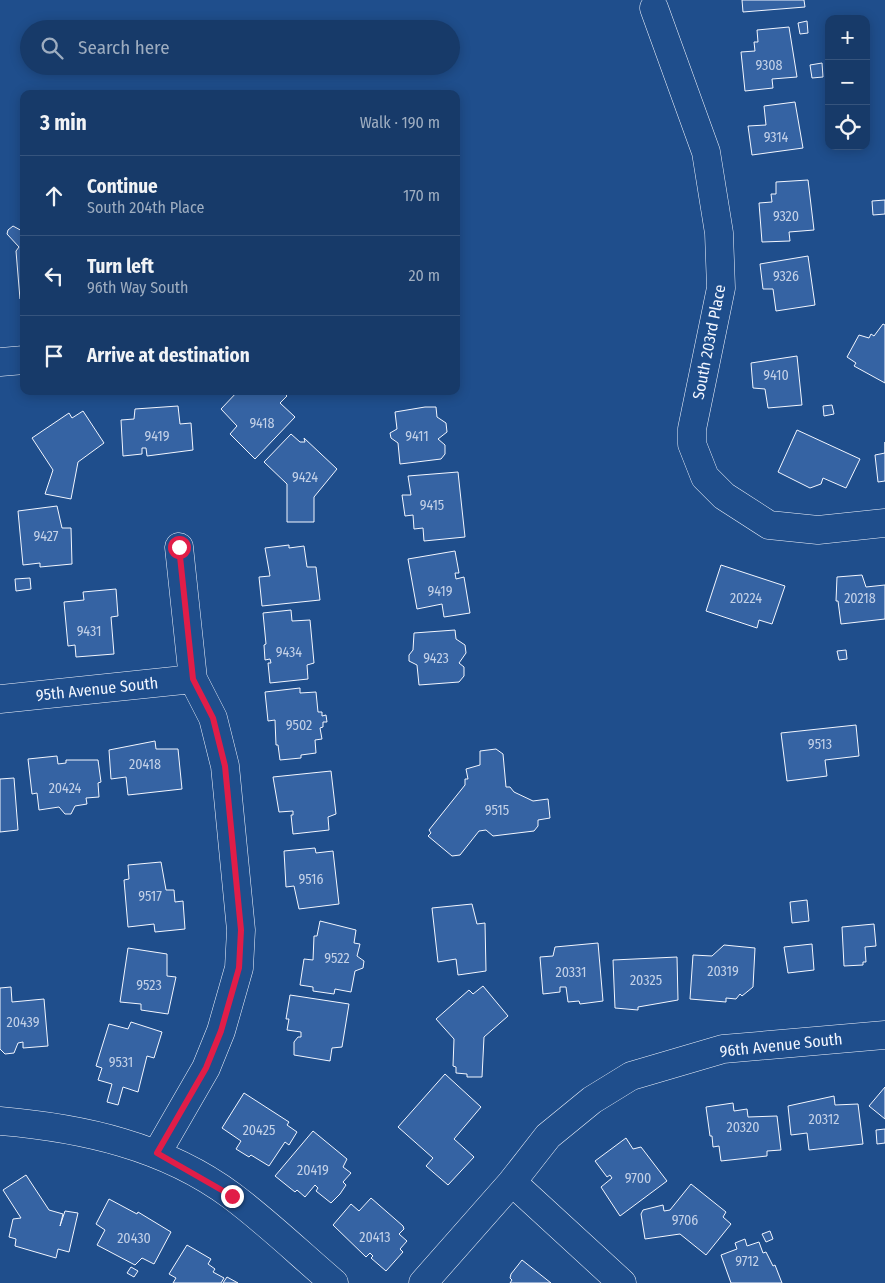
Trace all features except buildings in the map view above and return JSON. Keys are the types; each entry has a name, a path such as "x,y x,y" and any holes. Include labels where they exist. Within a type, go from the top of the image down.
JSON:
{"street":[{"name":"South 203rd Place","path":"654,8 706,152 719,233 722,288 692,429 692,444 698,463 705,477 724,496 769,525 818,530 885,524"},
{"path":"0,362 20,360"},
{"path":"157,1153 206,1068 232,998 239,968 241,930 225,766 213,718 193,679 179,547"},
{"name":"95th Avenue South","path":"0,699 193,679"},
{"name":"96th Avenue South","path":"423,1283 512,1182 548,1136 592,1100 631,1076 723,1049 885,1036"},
{"path":"0,1121 52,1125 94,1134 157,1153 232,1196 334,1283"},
{"path":"512,1182 622,1283"}],"route":[{"path":"179,547 193,679 213,718 225,766 233,826 241,930 239,968 232,998 221,1031 206,1068 157,1153 232,1196"}]}
